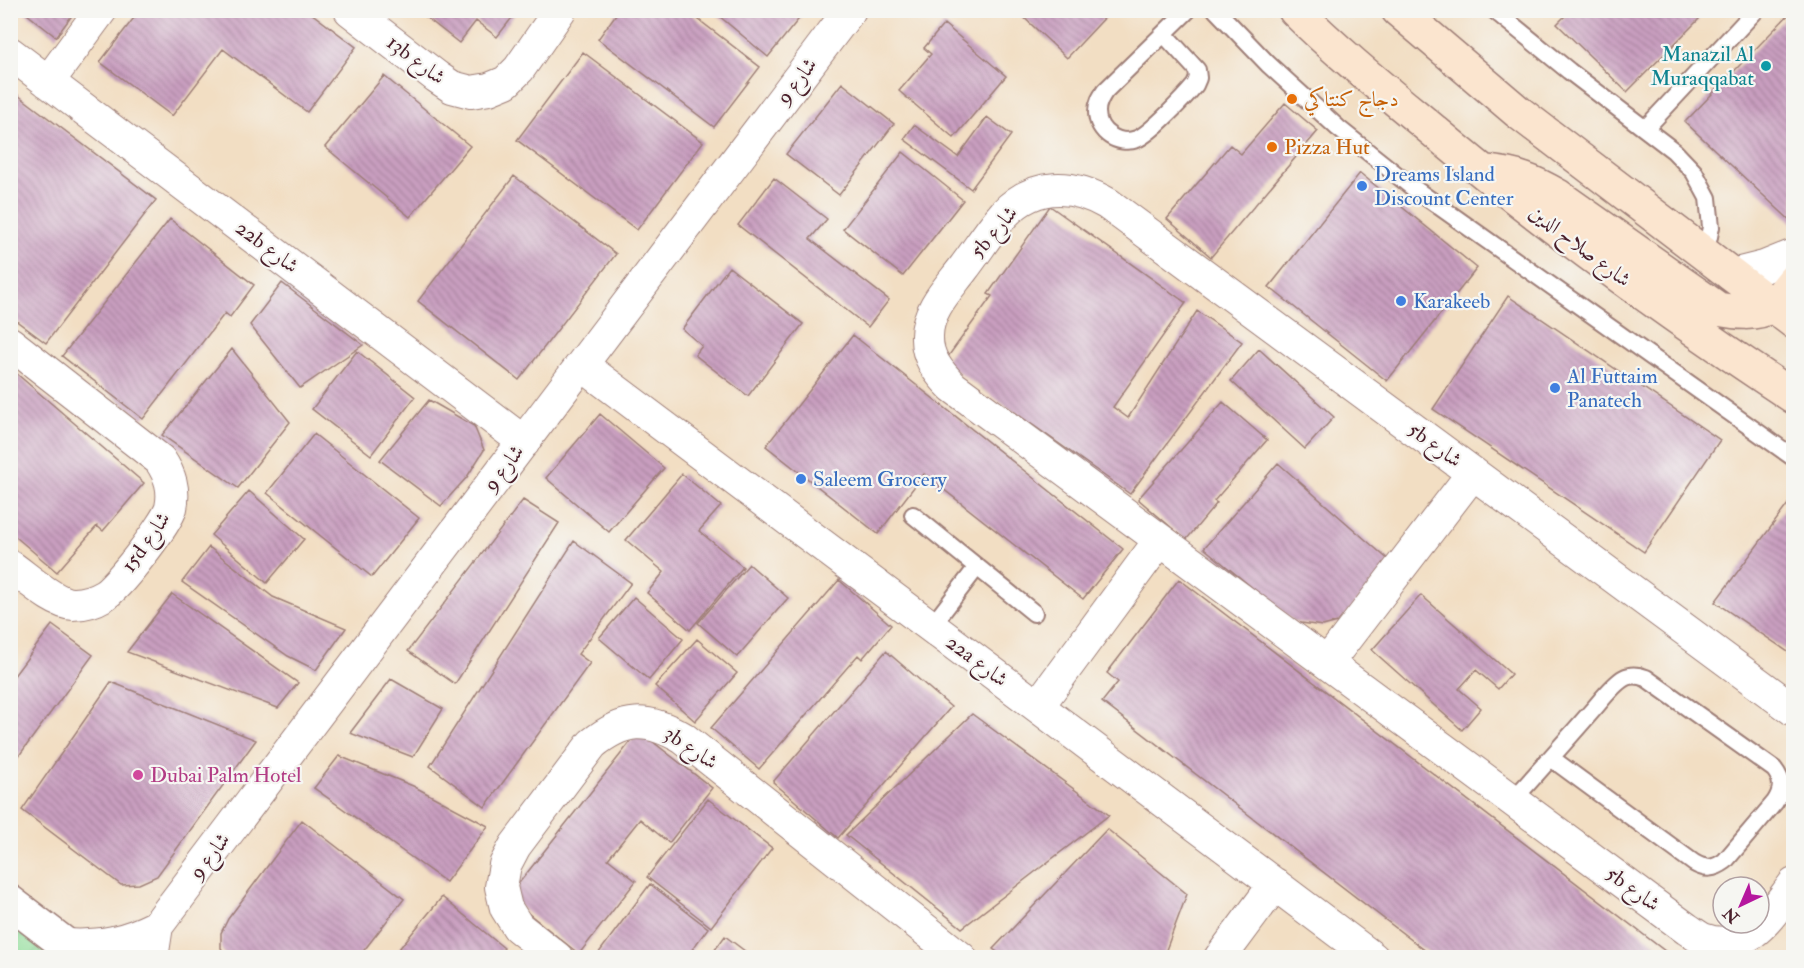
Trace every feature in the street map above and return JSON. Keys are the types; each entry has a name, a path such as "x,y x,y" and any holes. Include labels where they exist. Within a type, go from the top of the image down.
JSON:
{"main road":[{"name":"شارع صلاح الدين","path":"1295,10 1357,68 1483,172 1604,265 1794,397"},
{"path":"1398,10 1518,112 1782,314"},
{"path":"1483,172 1509,174 1535,182 1718,309 1737,312 1757,310 1782,314"},
{"path":"1782,314 1794,280"}],"street":[{"path":"48,81 101,10"},
{"name":"13b شارع","path":"350,10 437,77 452,87 471,92 489,89 506,82 519,69 560,10"},
{"name":"شارع 9","path":"75,951 90,946 114,943 157,926 850,10"},
{"name":"22b شارع","path":"10,53 524,442"},
{"name":"5b شارع","path":"1794,710 1108,204 1092,195 1056,188 1037,192 1020,201 1004,214 939,300 930,318 926,337 930,356 939,374 953,387 1687,929 1703,939 1721,942 1740,940 1756,931 1794,884"},
{"path":"1732,275 1764,267 1794,255"},
{"name":"15d شارع","path":"10,343 160,460 170,475 173,492 171,510 162,526 118,582 105,594 89,602 70,604 58,600 10,566"},
{"name":"22a شارع","path":"582,365 1373,957"},
{"name":"5b شارع","path":"1327,663 1473,473"},
{"path":"1038,706 1160,540"},
{"name":"3b شارع","path":"557,957 518,927 506,908 501,887 505,865 515,846 592,744 607,732 626,724 646,723 666,728 683,738 961,957"},
{"path":"1220,957 1275,884"},
{"path":"10,903 75,951"},
{"name":"شارع 9","path":"152,957 157,926"}],"lane":[{"path":"1164,34 1197,70 1196,86 1146,133 1136,139 1126,141 1115,138 1105,132 1099,122 1097,111 1099,100 1105,91 1188,10"},
{"path":"1216,10 1268,64 1338,128 1412,187 1794,459"},
{"path":"1494,10 1674,151 1694,172 1708,198 1712,227 1705,256"},
{"path":"1645,129 1756,10"},
{"path":"913,515 1034,613"},
{"path":"931,627 977,567"},
{"path":"1513,800 1619,681 1625,677 1639,675 1774,769 1782,785 1775,802 1725,861 1718,866 1701,867 1551,758"}],"green space":[{"path":"11,909 75,957 11,957"}],"building":[{"path":"22,10 76,10 56,37"},
{"path":"140,10 307,10 356,47 307,112 223,49 172,116 100,62"},
{"path":"417,10 518,10 497,37 476,21 459,43"},
{"path":"619,10 686,10 760,67 714,127 598,39"},
{"path":"712,10 806,10 768,57"},
{"path":"1016,10 1112,10 1067,58"},
{"path":"1571,10 1690,10 1699,19 1627,92 1557,24"},
{"name":"Manazil Al Muraqqabat","path":"1794,10 1794,224 1685,122"},
{"path":"944,24 1006,76 954,138 899,91 931,54 924,48"},
{"path":"583,52 703,142 637,230 517,140"},
{"path":"384,76 470,146 410,217 325,147"},
{"path":"842,83 894,124 839,195 786,154"},
{"path":"10,89 156,200 46,343 10,316"},
{"path":"1285,103 1318,131 1211,257 1167,219 1230,145 1241,154"},
{"path":"987,117 1011,135 971,189 904,139 914,125 958,157"},
{"path":"903,152 963,200 903,276 843,229"},
{"path":"1360,173 1477,268 1387,381 1269,287"},
{"path":"514,176 616,254 519,380 418,301"},
{"path":"774,178 827,219 810,239 889,300 868,327 738,225"},
{"path":"1050,206 1186,303 1113,407 1128,418 1197,311 1242,342 1130,494 944,362 992,296 988,294"},
{"path":"170,219 254,285 230,317 225,313 143,419 62,356"},
{"path":"729,267 803,324 748,396 695,355 702,346 682,329"},
{"path":"282,283 363,345 300,388 250,325"},
{"path":"1508,296 1720,440 1644,552 1433,409"},
{"path":"853,335 1123,549 1083,599 924,474 878,534 766,446"},
{"path":"232,349 290,422 238,488 162,435"},
{"path":"1259,349 1334,417 1305,449 1231,381"},
{"path":"357,351 415,397 371,455 312,409"},
{"path":"10,368 144,483 103,531 97,526 57,572 10,532"},
{"path":"429,400 474,426 484,450 467,477 441,506 380,460"},
{"path":"1223,402 1267,440 1214,501 1217,503 1186,540 1138,499"},
{"path":"600,414 664,468 609,532 546,478"},
{"path":"314,434 419,518 372,577 267,493"},
{"path":"1278,463 1391,562 1341,621 1323,626 1294,622 1204,548"},
{"path":"682,474 721,506 699,531 743,567 690,630 647,593 664,572 626,540"},
{"path":"249,491 304,539 267,583 211,535"},
{"path":"1794,496 1794,656 1715,602"},
{"path":"523,500 559,523 455,684 408,651"},
{"path":"574,541 631,583 578,654 590,663 485,807 430,766"},
{"path":"209,547 273,597 346,628 316,670 288,656 182,582"},
{"path":"749,564 788,598 737,657 698,623"},
{"path":"1179,579 1674,958 1435,958 1102,702 1118,682 1107,673"},
{"path":"839,580 891,625 862,659 858,655 759,769 711,728"},
{"path":"172,594 298,683 278,708 127,652"},
{"path":"1421,595 1511,674 1498,689 1476,670 1459,689 1481,708 1462,730 1372,650"},
{"path":"634,597 683,639 649,680 599,638"},
{"path":"52,625 93,655 10,768 10,681"},
{"path":"697,639 737,673 695,721 655,686"},
{"path":"886,651 951,707 838,838 773,782"},
{"path":"391,679 443,709 413,757 350,733"},
{"name":"Dubai Palm Hotel","path":"111,682 256,740 157,876 139,884 121,885 22,810"},
{"path":"972,714 1109,815 962,928 846,835"},
{"path":"639,731 712,788 669,843 640,819 608,859 636,881 579,954 508,897"},
{"path":"339,756 413,786 488,826 446,882 314,788"},
{"path":"708,799 772,848 711,927 647,877"},
{"path":"302,820 404,899 358,958 227,958 221,948 221,933 228,919"},
{"path":"1107,829 1187,894 1163,958 1006,958 993,949"},
{"path":"650,884 708,928 686,958 595,958"},
{"path":"442,897 504,948 496,958 410,958 399,949"},
{"path":"725,936 754,958 709,958"}],"place":[{"name":"Manazil Al Muraqqabat","path":"1766,66"},
{"name":"دجاج كنتاكي","path":"1292,99"},
{"name":"Pizza Hut","path":"1272,147"},
{"name":"Dreams Island Discount Center","path":"1362,186"},
{"name":"Karakeeb","path":"1401,301"},
{"name":"Al Futtaim Panatech","path":"1555,388"},
{"name":"Saleem Grocery","path":"801,479"},
{"name":"Dubai Palm Hotel","path":"138,775"}]}
